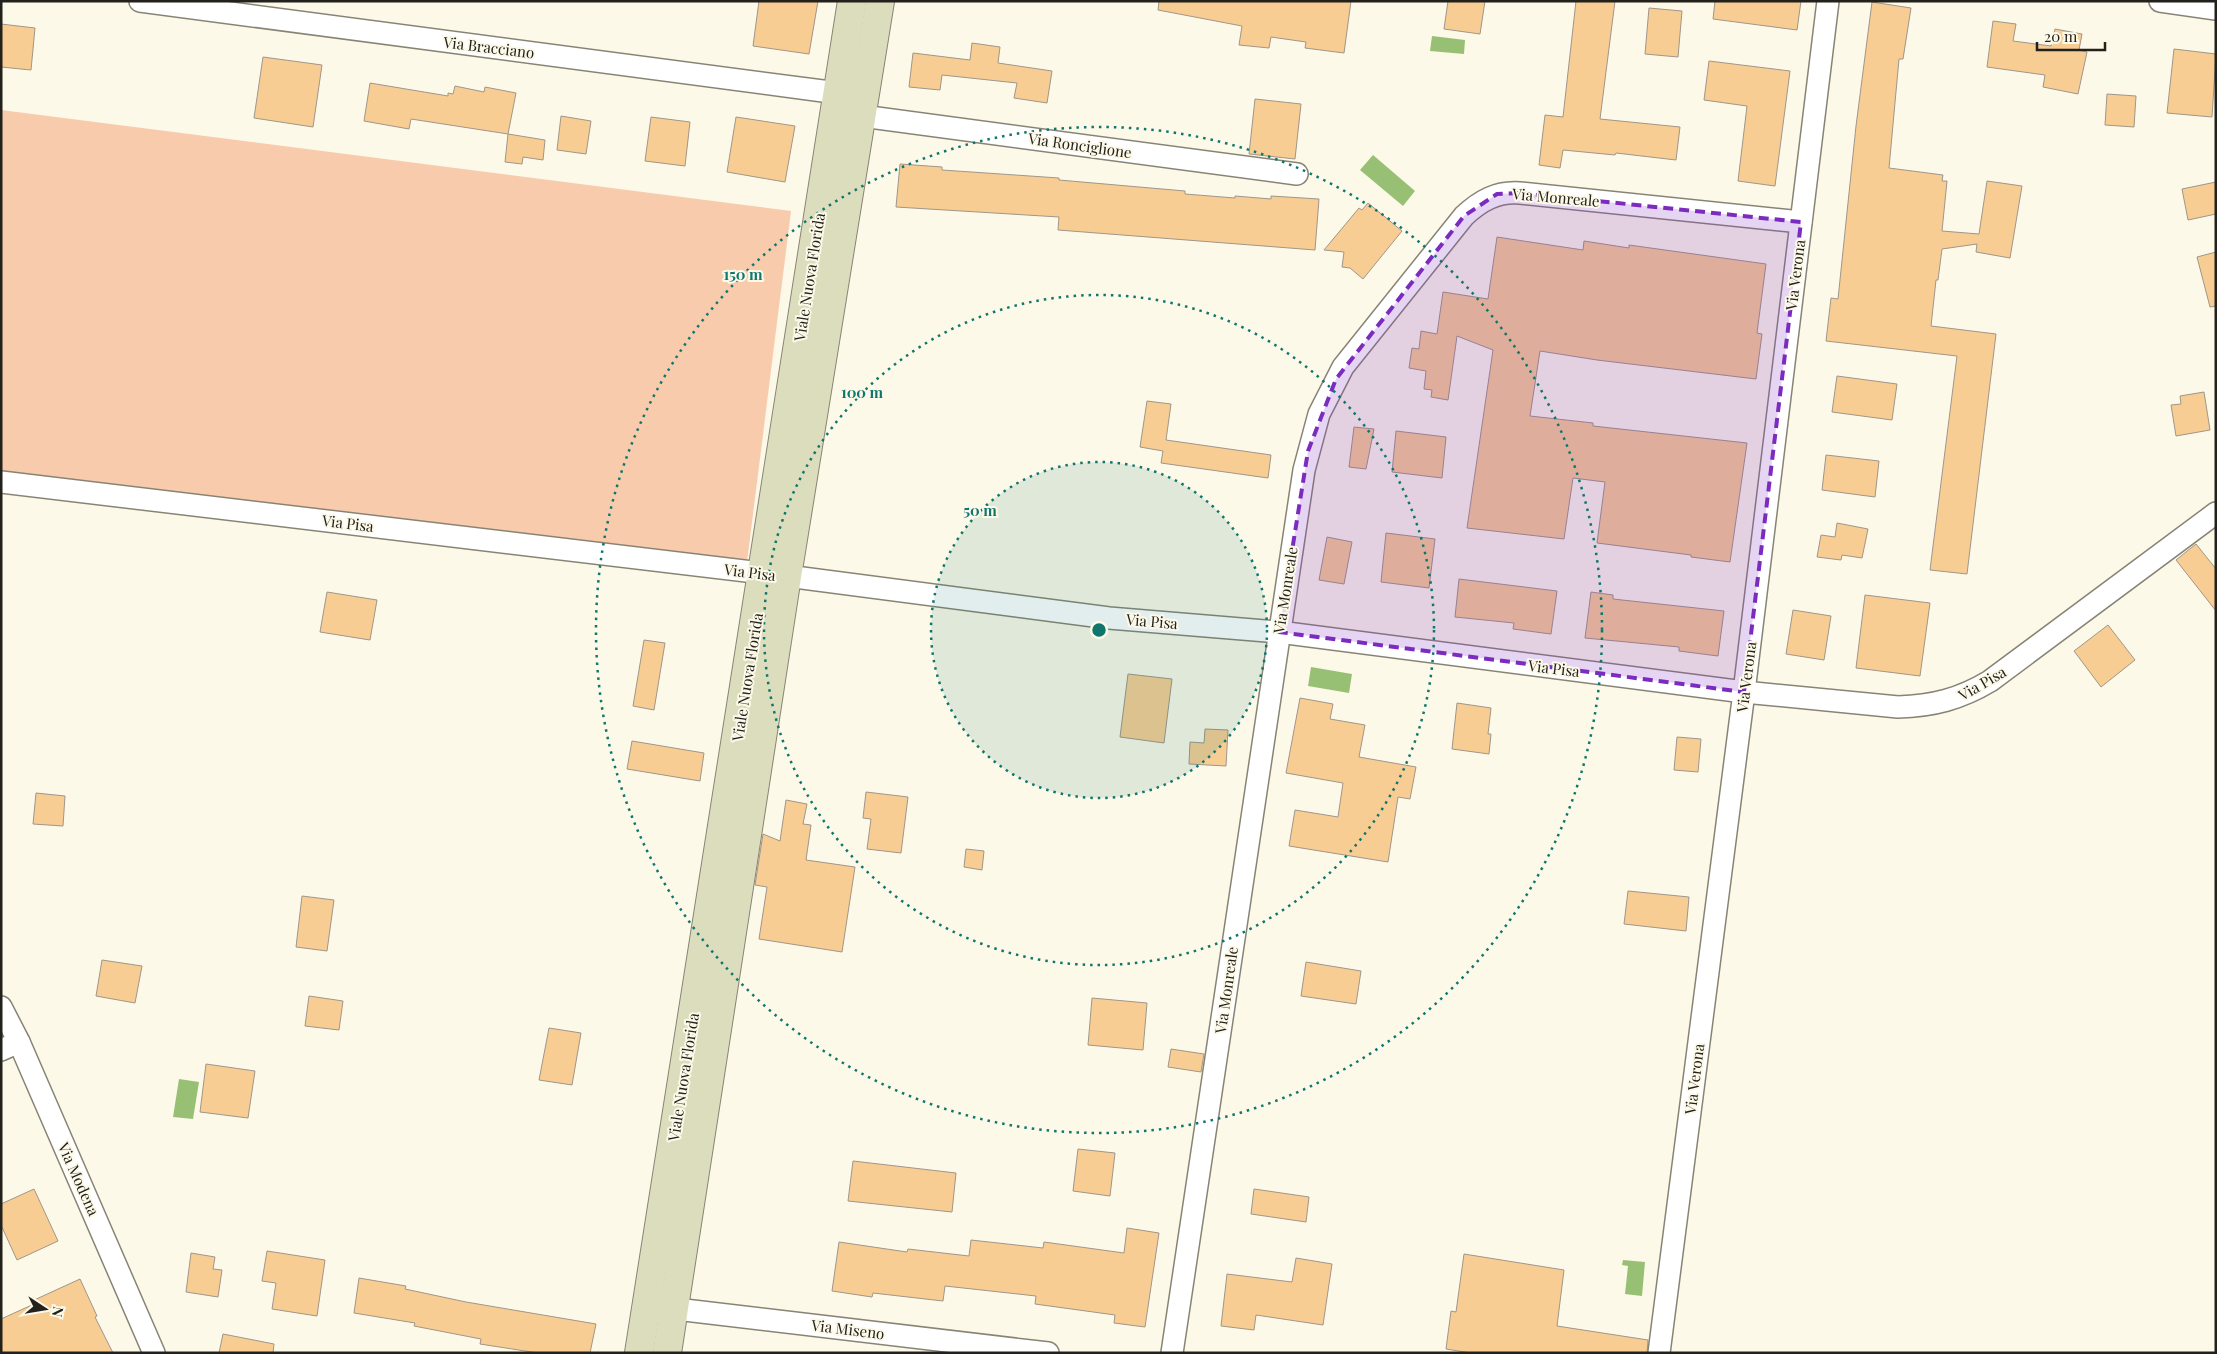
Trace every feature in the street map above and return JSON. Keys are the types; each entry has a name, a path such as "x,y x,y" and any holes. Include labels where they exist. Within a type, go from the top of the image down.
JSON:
{"street":[{"name":"Via Bracciano","path":"140,1 838,93"},
{"name":"Viale Nuova Florida","path":"667,1353 728,971 810,274 852,1"},
{"name":"Viale Nuova Florida","path":"639,1353 775,575 836,278 880,1"},
{"name":"Via Verona","path":"1659,1353 1744,692 1828,1"},
{"path":"2160,1 2216,9"},
{"path":"838,93 847,97 855,112 862,116"},
{"name":"Via Ronciglione","path":"862,116 1297,174"},
{"name":"Via Monreale","path":"1172,1353 1304,470 1310,440 1327,395 1357,347 1460,221 1479,202 1496,194 1513,192 1801,222"},
{"path":"810,274 836,278"},
{"name":"Via Pisa","path":"1,482 775,575 1109,618 1279,632 1744,692 1890,707 1921,706 1948,702 1990,681 2216,514"},
{"name":"Via Modena","path":"1,1007 10,1046 154,1353"},
{"name":"Via Miseno","path":"647,1305 1048,1353"}],"highlighted area":[{"path":"1520,193 1801,222 1744,692 1279,632 1308,451 1336,379 1464,216 1497,194"}],"shaded area":[{"path":"1432,36 1465,40 1464,54 1430,51"},
{"path":"1,110 791,211 747,562 1,472"},
{"path":"1373,155 1415,191 1403,206 1360,170"},
{"path":"1311,667 1352,674 1349,693 1308,686"},
{"path":"179,1079 199,1082 193,1119 173,1117"},
{"path":"1623,1260 1645,1262 1642,1296 1625,1294 1628,1266 1622,1265"}],"building":[{"path":"759,1 818,1 809,54 753,46"},
{"path":"1159,1 1351,1 1344,53 1305,48 1306,42 1271,37 1269,48 1239,45 1242,26 1158,10"},
{"path":"1448,1 1485,1 1480,34 1444,29"},
{"path":"1576,1 1615,1 1600,119 1680,127 1676,160 1616,153 1615,155 1563,150 1560,168 1539,165 1545,115 1563,117"},
{"path":"1715,1 1801,1 1797,30 1713,19"},
{"path":"1872,2 1911,8 1903,59 1899,59 1889,168 1943,175 1942,181 1947,181 1942,231 1979,234 1987,181 2022,186 2010,258 1976,252 1977,244 1942,249 1938,280 1936,280 1931,326 1996,334 1967,574 1930,570 1957,356 1826,341 1831,298 1838,299 1856,126"},
{"path":"1649,8 1682,11 1678,57 1645,54"},
{"path":"1993,21 2016,24 2013,41 2051,46 2055,29 2082,34 2079,50 2087,52 2078,94 2043,87 2045,75 1987,67"},
{"path":"1,24 35,28 31,70 1,67"},
{"path":"972,43 1000,47 998,63 1052,71 1047,103 1014,98 1017,83 942,75 940,90 909,87 913,53 970,60"},
{"path":"2174,49 2216,54 2212,117 2167,113"},
{"path":"263,57 322,65 313,127 254,118"},
{"path":"1709,61 1790,71 1775,186 1738,181 1747,106 1704,100"},
{"path":"370,83 448,96 448,93 453,94 455,86 484,92 485,87 516,93 508,134 411,119 409,129 364,121"},
{"path":"2107,94 2136,96 2134,127 2105,125"},
{"path":"1255,99 1301,104 1295,159 1249,154"},
{"path":"561,116 591,121 586,154 557,150"},
{"path":"651,117 690,122 685,166 645,161"},
{"path":"736,117 795,126 785,182 727,172"},
{"path":"508,134 545,140 543,160 523,157 522,164 505,162"},
{"path":"900,164 942,167 942,170 1059,178 1059,180 1185,191 1185,194 1235,198 1235,196 1271,199 1271,196 1319,199 1315,250 1058,230 1059,217 896,207"},
{"path":"2216,182 2216,214 2188,220 2182,189"},
{"path":"1368,203 1402,231 1363,279 1350,268 1342,267 1344,252 1324,250 1359,208 1362,210"},
{"path":"1497,237 1583,250 1584,241 1629,248 1629,245 1766,264 1757,333 1762,334 1756,379 1597,360 1540,351 1530,416 1593,423 1593,426 1747,443 1730,562 1597,543 1605,482 1573,478 1564,539 1467,528 1493,350 1457,336 1448,400 1431,397 1432,390 1424,389 1426,371 1409,368 1412,348 1419,349 1421,331 1437,334 1443,292 1488,299"},
{"path":"2216,252 2216,306 2210,307 2197,257"},
{"path":"1837,376 1897,384 1892,420 1832,412"},
{"path":"2204,392 2210,430 2176,436 2171,405 2181,404 2180,396"},
{"path":"1147,401 1171,404 1166,440 1271,455 1268,478 1161,463 1163,451 1140,447"},
{"path":"1354,427 1374,429 1366,469 1349,467"},
{"path":"1396,431 1446,437 1442,478 1392,472"},
{"path":"1826,455 1879,461 1875,497 1822,490"},
{"path":"1837,523 1868,529 1862,558 1842,555 1841,560 1817,557 1821,535 1835,537"},
{"path":"1386,533 1435,539 1429,588 1381,582"},
{"path":"1327,537 1352,542 1344,584 1319,580"},
{"path":"2196,544 2216,569 2216,611 2176,560"},
{"path":"1459,579 1557,591 1551,634 1513,629 1514,623 1455,617"},
{"path":"327,592 377,600 370,640 320,632"},
{"path":"1591,592 1613,595 1613,599 1724,611 1718,656 1679,651 1679,647 1585,638"},
{"path":"1865,595 1930,603 1920,676 1856,668"},
{"path":"1793,610 1831,616 1824,660 1786,654"},
{"path":"2108,625 2135,660 2101,687 2074,651"},
{"path":"644,640 665,643 654,710 633,706"},
{"path":"1128,674 1172,679 1164,743 1120,737"},
{"path":"1300,698 1333,704 1330,719 1365,725 1359,757 1416,767 1410,799 1398,797 1388,862 1289,846 1295,810 1338,817 1343,783 1286,773"},
{"path":"1457,703 1491,708 1488,734 1491,734 1489,754 1452,749"},
{"path":"1205,729 1228,730 1226,766 1189,764 1190,742 1204,743"},
{"path":"1677,737 1701,739 1698,772 1674,770"},
{"path":"632,741 704,753 700,781 627,769"},
{"path":"866,792 908,797 901,853 867,849 871,819 863,818"},
{"path":"36,793 65,796 63,826 33,824"},
{"path":"786,800 807,804 803,824 811,825 806,860 855,867 842,952 759,939 767,887 755,885 763,834 780,841"},
{"path":"966,849 984,851 982,870 964,867"},
{"path":"1628,891 1689,897 1686,931 1624,924"},
{"path":"302,896 334,900 327,951 296,947"},
{"path":"102,960 142,966 135,1003 96,996"},
{"path":"1306,962 1361,971 1356,1004 1301,996"},
{"path":"309,996 343,1001 339,1030 305,1026"},
{"path":"1092,998 1147,1003 1143,1050 1088,1045"},
{"path":"549,1028 581,1033 572,1085 539,1080"},
{"path":"1171,1049 1204,1054 1201,1072 1168,1067"},
{"path":"206,1064 255,1071 248,1118 200,1112"},
{"path":"1078,1149 1115,1153 1110,1196 1073,1191"},
{"path":"853,1161 956,1173 952,1212 848,1201"},
{"path":"34,1189 58,1241 17,1260 1,1225 1,1204"},
{"path":"1254,1189 1309,1197 1306,1222 1251,1214"},
{"path":"1127,1228 1159,1233 1145,1327 1114,1323 1115,1315 1035,1304 1036,1296 945,1286 943,1301 873,1293 872,1297 832,1291 839,1242 907,1252 908,1249 969,1256 971,1240 1043,1248 1044,1242 1124,1253"},
{"path":"267,1251 325,1260 317,1316 272,1309 276,1283 262,1281"},
{"path":"191,1253 215,1257 213,1269 222,1270 218,1297 186,1292"},
{"path":"1464,1254 1564,1270 1557,1326 1648,1340 1647,1353 1471,1353 1446,1349 1451,1311 1456,1312"},
{"path":"1296,1258 1332,1264 1323,1325 1256,1315 1254,1330 1221,1326 1227,1274 1292,1282"},
{"path":"359,1278 406,1286 405,1289 466,1302 596,1324 590,1353 538,1353 480,1344 481,1339 414,1326 415,1323 354,1313"},
{"path":"80,1279 97,1316 95,1317 113,1353 1,1353 1,1319 34,1304 32,1301"},
{"path":"223,1334 274,1344 273,1353 219,1353"}]}
